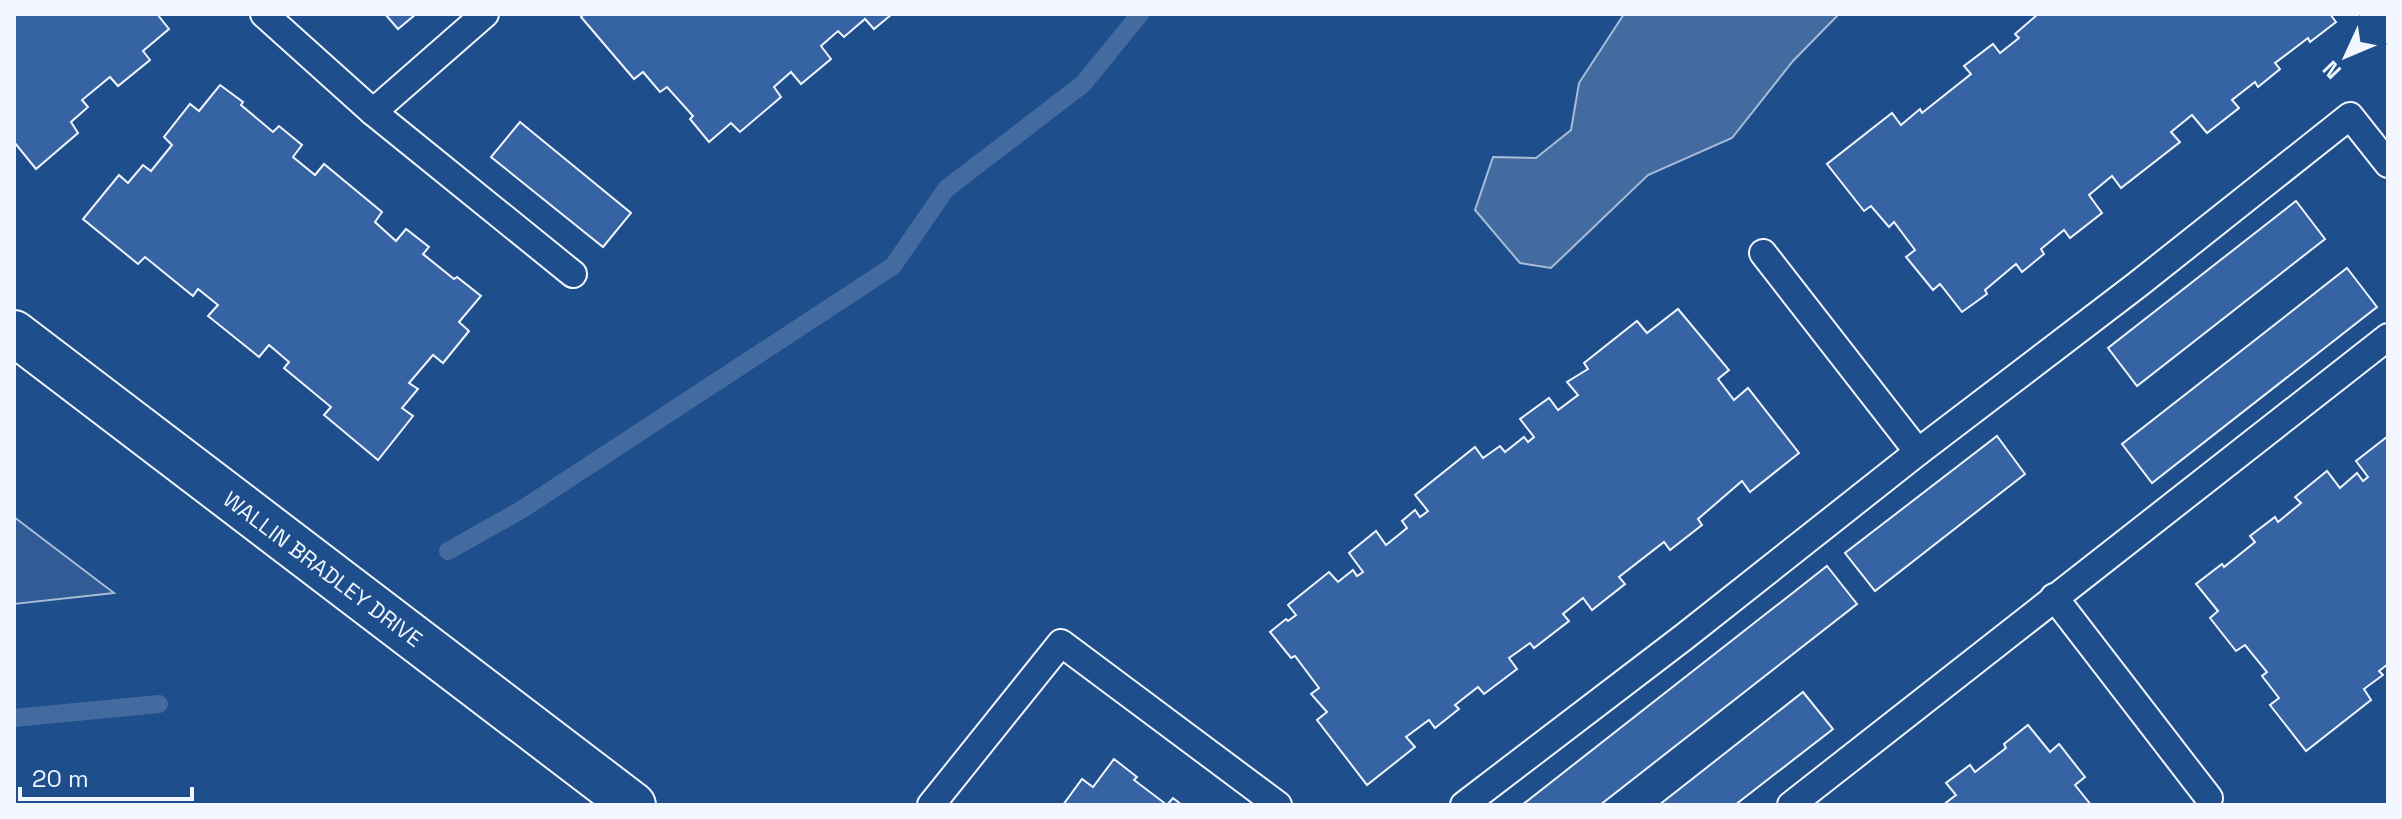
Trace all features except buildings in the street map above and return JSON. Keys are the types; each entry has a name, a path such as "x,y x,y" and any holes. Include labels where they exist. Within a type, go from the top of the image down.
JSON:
{"street":[{"name":"WALLIN BRADLEY DRIVE","path":"14,333 633,805"}],"lane":[{"path":"264,14 373,112 573,274"},
{"path":"373,112 485,14"},
{"path":"1464,805 1697,628 2350,116 2388,164"},
{"path":"1763,253 1918,452"},
{"path":"1791,805 2388,337"},
{"path":"2054,597 2209,798"},
{"path":"931,805 1061,643 1278,805"}],"shaded area":[{"path":"1624,14 1839,14 1793,61 1732,138 1648,175 1551,268 1520,263 1475,210 1493,157 1536,158 1571,130 1579,83"},
{"path":"14,517 114,593 14,604"}],"waterway":[{"path":"448,551 521,510 893,266 946,189 1083,84 1140,14"},
{"path":"14,718 159,704"}]}
